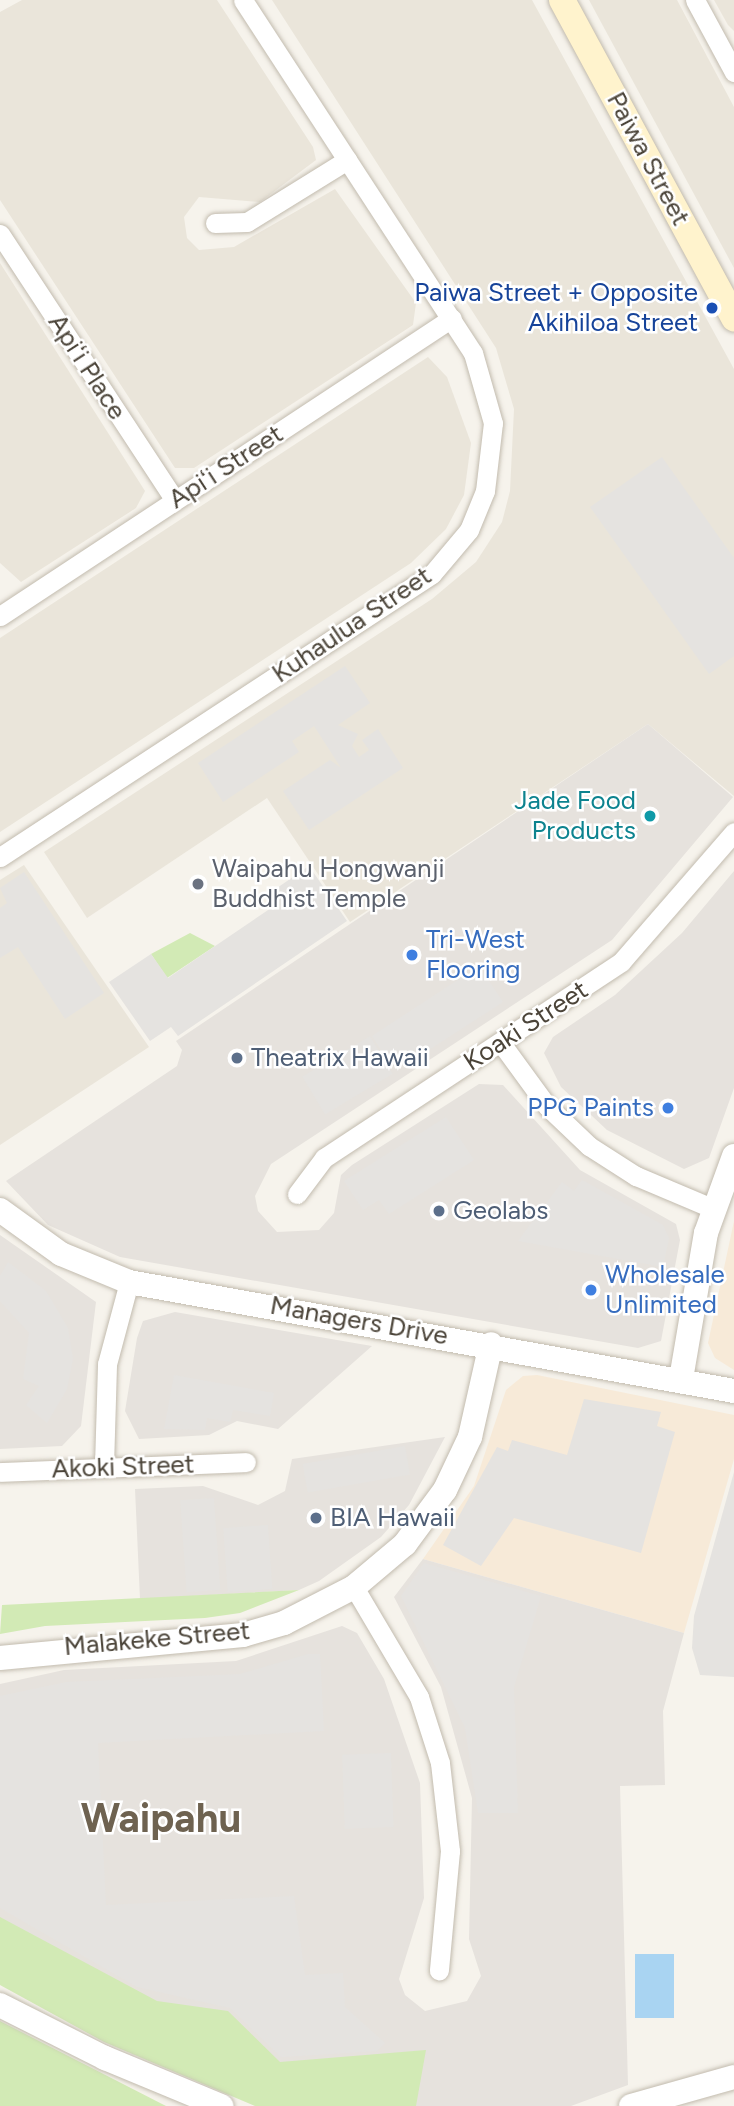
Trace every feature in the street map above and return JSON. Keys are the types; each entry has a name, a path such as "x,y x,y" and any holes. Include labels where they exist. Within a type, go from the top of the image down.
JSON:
{"main road":[{"name":"Paiwa Street","path":"562,0 734,318"}],"street":[{"name":"Kuhaulua Street","path":"0,857 412,589 448,558 481,505 493,437 481,370 452,318 243,0"},
{"path":"695,0 733,67"},
{"path":"215,223 247,222 347,160"},
{"name":"Apiʻi Place","path":"0,234 175,500"},
{"name":"Apiʻi Street","path":"4,606 175,500 452,318"},
{"name":"Koaki Street","path":"297,1194 324,1158 621,962 734,832"},
{"path":"500,1043 547,1106 589,1146 636,1177 714,1209"},
{"path":"681,1379 714,1209 734,1156"},
{"name":"Managers Drive","path":"0,1210 61,1254 129,1282 491,1344 734,1391"},
{"path":"104,1466 107,1364 129,1282"},
{"name":"Malakeke Street","path":"0,1658 243,1635 284,1623 354,1587 405,1544 451,1478 470,1437 491,1344"},
{"name":"Akoki Street","path":"0,1472 246,1462"},
{"path":"354,1587 413,1685 440,1763 450,1851 439,1970"},
{"path":"0,2005 105,2058 221,2106"},
{"path":"631,2106 734,2077"}],"shaded area":[{"path":"22,0 217,0 313,147 316,160 260,202 199,197 184,217 187,238 199,250 234,247 335,189 416,303 413,325 194,468 175,468 0,200 0,12"},
{"path":"272,0 532,0 734,369 734,796 648,724 350,922 267,798 87,918 44,852 432,599 476,562 502,522 510,491 514,409 496,348"},
{"path":"589,0 677,0 734,107 734,268"},
{"path":"714,0 734,0 734,31 728,25"},
{"path":"0,263 145,491 136,508 21,582 0,563"},
{"path":"428,357 447,377 471,443 464,495 446,529 411,563 0,832 0,638"},
{"path":"662,457 734,558 734,656 709,674 590,507"},
{"path":"345,666 370,703 338,725 358,734 352,746 359,757 369,750 362,740 378,729 403,768 309,830 283,791 330,760 341,768 314,726 292,741 299,752 223,802 198,763"},
{"path":"648,724 733,797 612,940 271,1164 255,1196 258,1211 277,1232 319,1230 334,1213 341,1175 352,1165 479,1084 503,1085 580,1170 676,1224 680,1240 661,1341 638,1348 120,1257 48,1225 6,1181 177,1066 182,1050 176,1041"},
{"path":"24,865 149,1047 0,1145 0,880"},
{"path":"309,866 347,921 178,1036 171,1027 150,1041 109,982 151,954 168,978 277,904 274,890"},
{"path":"734,871 734,1088 709,1158 684,1169 607,1130 561,1087 544,1053 553,1037 615,995 682,933"},
{"path":"24,872 104,993 65,1019 18,947 0,958 0,908 7,903 0,888"},
{"path":"479,966 503,1002 404,1066 400,1061 392,1067 372,1036"},
{"path":"370,1036 393,1074 325,1114 302,1077"},
{"path":"446,1117 474,1160 389,1214 379,1200 363,1210 344,1181"},
{"path":"582,1180 663,1225 669,1238 663,1267 518,1241 562,1182 574,1191"},
{"path":"734,1221 734,1370 715,1358 708,1343"},
{"path":"0,1235 96,1302 81,1426 62,1446 0,1449"},
{"path":"8,1262 46,1291 68,1328 73,1359 67,1389 47,1423 26,1405 39,1386 23,1379 29,1333 0,1301 0,1276"},
{"path":"175,1312 372,1346 278,1429 237,1421 209,1435 139,1439 125,1411 137,1338 143,1321"},
{"path":"174,1375 274,1393 270,1416 233,1410 230,1422 207,1418 205,1430 164,1429"},
{"path":"537,1375 734,1415 734,1459 684,1633 423,1559 474,1486 506,1390 523,1376"},
{"path":"584,1399 661,1412 657,1426 675,1432 641,1553 514,1518 481,1566 443,1545 497,1447 508,1451 512,1440 567,1455"},
{"path":"445,1437 409,1505 381,1537 319,1581 299,1590 140,1599 135,1489 203,1486 258,1505 285,1491 292,1459"},
{"path":"405,1446 410,1475 308,1493 303,1464"},
{"path":"734,1472 734,1677 700,1675 692,1648 694,1616"},
{"path":"214,1498 220,1590 187,1592 180,1500"},
{"path":"268,1525 272,1589 228,1592 223,1528"},
{"path":"423,1559 684,1633 663,1711 665,1785 620,1786 628,2085 571,2106 326,2106 0,1944 0,1684 64,1670 236,1661 342,1626 357,1633 384,1679 420,1783 424,1898 399,1979 405,1995 425,2011 467,2001 481,1976 469,1939 472,1798 441,1687 394,1597"},
{"path":"424,1563 541,1596 514,1687 518,1813 478,1813 465,1728 401,1596"},
{"path":"308,1654 320,1654 324,1731 98,1743 106,1905 294,1896 305,1975 343,1973 345,2007 385,2043 377,2051 281,2057 230,2008 137,1987 0,1908 0,1696 66,1682 240,1674"},
{"path":"391,1753 394,1827 345,1829 342,1755"}],"green space":[{"path":"190,933 215,946 167,978 151,954"},
{"path":"299,1590 240,1613 205,1618 45,1626 0,1634 2,1605"},
{"path":"0,1917 157,2001 228,2011 280,2062 426,2050 416,2106 255,2106 104,2042 0,1985"},
{"path":"0,2021 166,2106 0,2106"}],"water":[{"path":"635,1954 674,1954 674,2018 635,2018"}],"place":[{"name":"Paiwa Street + Opposite Akihiloa Street","path":"712,308"},
{"name":"Jade Food Products","path":"650,816"},
{"name":"Waipahu Hongwanji Buddhist Temple","path":"198,884"},
{"name":"Tri-West Flooring","path":"412,955"},
{"name":"Theatrix Hawaii","path":"237,1058"},
{"name":"PPG Paints","path":"668,1108"},
{"name":"Geolabs","path":"439,1211"},
{"name":"Wholesale Unlimited","path":"591,1290"},
{"name":"BIA Hawaii","path":"316,1518"}],"district":[{"name":"Waipahu","path":"161,1818"}]}
